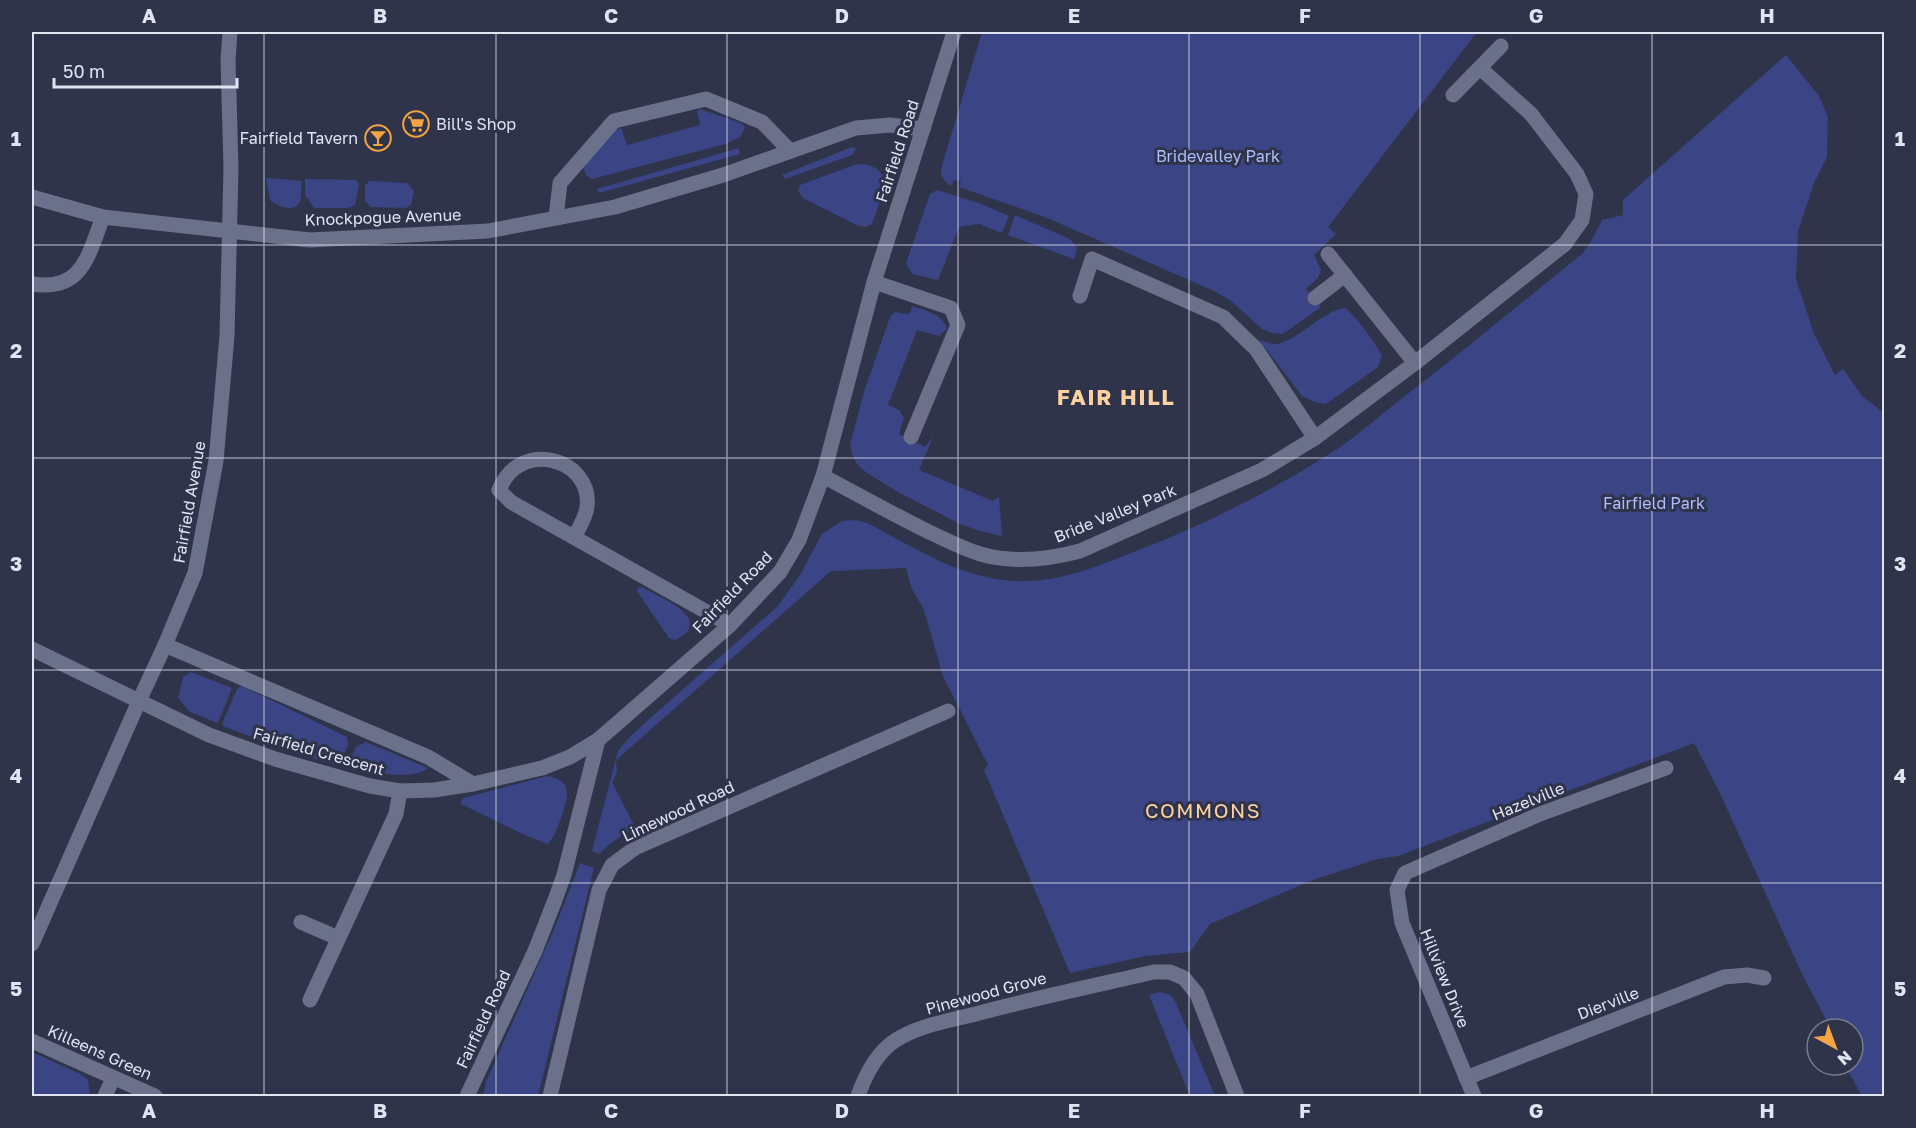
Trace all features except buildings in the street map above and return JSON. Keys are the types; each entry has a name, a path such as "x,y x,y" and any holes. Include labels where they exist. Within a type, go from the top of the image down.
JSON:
{"street":[{"name":"Fairfield Avenue","path":"32,944 195,573 216,461 227,336 231,168 228,60 230,32"},
{"name":"Fairfield Road","path":"467,1096 535,951 555,900 564,875 598,740 730,625 769,585 789,559 799,540 823,476 874,282 954,32"},
{"path":"1453,95 1501,46"},
{"name":"Bride Valley Park","path":"823,476 962,548 986,556 1015,559 1057,558 1080,551 1262,470 1316,438 1565,244 1582,220 1586,194 1577,174 1531,114 1480,68"},
{"path":"556,218 560,183 614,121 706,99 762,122 790,151"},
{"name":"Knockpogue Avenue","path":"32,197 103,217 309,240 488,231 615,207 723,175 856,128 890,125 923,129"},
{"path":"32,284 64,283 83,268 103,217"},
{"path":"1328,254 1415,363"},
{"path":"1080,296 1092,259 1223,317 1256,349 1316,438"},
{"path":"1315,297 1345,275"},
{"path":"874,282 951,308 958,325 911,437"},
{"path":"574,537 587,508 587,495 584,483 573,471 543,458 531,459 521,463 503,479 499,490 512,502 574,537 730,625"},
{"path":"165,645 428,757 473,784"},
{"name":"Fairfield Crescent","path":"32,649 209,735 275,759 370,786 400,791 434,790 473,784 545,767 570,757 598,740"},
{"name":"Limewood Road","path":"550,1096 599,890 612,865 635,848 948,711"},
{"name":"Hazelville","path":"1405,873 1540,814 1666,768"},
{"path":"310,1000 396,814 400,791"},
{"name":"Hillview Drive","path":"1405,873 1396,890 1402,922 1474,1096"},
{"path":"301,922 338,938"},
{"name":"Pinewood Grove","path":"858,1096 863,1081 876,1061 894,1041 911,1032 1019,1002 1154,972 1170,972 1184,978 1197,994 1237,1096"},
{"name":"Dierville","path":"1466,1078 1724,977 1747,975 1764,978"},
{"name":"Killeens Green","path":"32,1041 155,1096"},
{"path":"105,1096 113,1077"}],"green space":[{"name":"Bridevalley Park","path":"982,32 1477,32 1328,227 1336,234 1314,255 1321,270 1318,278 1306,289 1321,307 1282,334 1262,329 1230,300 1214,291 1045,217 959,187 961,181 954,180 951,186 945,181 941,169"},
{"name":"Fairfield Park","path":"1786,55 1819,96 1828,117 1827,157 1814,183 1798,231 1796,279 1814,334 1835,375 1843,369 1862,396 1884,413 1884,1093 1862,1096 1852,1077 1865,1077 1865,1017 1825,1017 1803,976 1719,791 1694,743 1398,856 1377,859 1310,881 1210,924 1190,952 1145,956 1070,973 984,770 988,765 943,676 924,610 911,587 906,568 831,571 616,760 617,772 612,782 635,827 612,842 599,854 592,851 618,751 648,720 778,606 800,575 822,534 842,521 855,520 867,523 956,568 994,579 1014,581 1062,577 1160,541 1232,509 1278,485 1342,446 1583,253 1602,220 1623,215 1623,200"},
{"path":"700,109 741,123 745,127 740,137 725,144 592,179 586,175 583,168 614,131 621,128 627,145 700,125 697,111"},
{"path":"852,147 856,148 852,155 785,179 782,175"},
{"path":"739,148 740,154 599,193 597,189"},
{"path":"857,164 878,170 883,177 884,185 879,204 872,224 866,227 859,226 803,198 798,191 800,185"},
{"path":"266,178 302,181 301,199 297,205 285,208 270,200"},
{"path":"305,179 356,180 359,184 355,205 347,208 314,208 305,195"},
{"path":"370,181 407,183 414,191 411,205 406,208 371,207 365,201 365,185"},
{"path":"937,190 979,203 1009,216 1002,233 979,224 959,227 938,280 912,274 906,263 930,194"},
{"path":"1015,215 1070,239 1077,248 1074,259 1008,235"},
{"path":"912,306 937,316 947,328 939,336 917,330 888,405 899,410 904,418 899,434 925,447 933,437 919,470 993,501 999,497 1002,536 960,524 898,492 867,473 857,464 852,454 850,445 864,392 890,317 895,312 907,314 911,312"},
{"path":"1346,308 1375,343 1382,356 1378,367 1326,404 1315,402 1302,396 1259,340 1273,344 1281,343 1327,315"},
{"path":"642,587 684,612 689,619 690,626 686,633 676,640 669,638 637,591"},
{"path":"191,672 232,688 218,723 190,712 178,698 183,677"},
{"path":"242,686 347,737 348,745 339,765 300,755 225,727 222,724 237,689"},
{"path":"366,742 428,768 421,772 401,775 347,767 356,747"},
{"path":"547,776 562,782 567,791 561,818 548,844 461,804 464,798"},
{"path":"580,863 594,868 538,1096 483,1096 486,1082 555,927"},
{"path":"1159,992 1171,995 1176,1003 1215,1096 1190,1096 1149,995"},
{"path":"32,1052 88,1080 90,1096 32,1096"}],"place":[{"name":"Bill's Shop","path":"416,124"},
{"name":"Fairfield Tavern","path":"378,138"}],"district":[{"name":"FAIR HILL","path":"1116,397"},
{"name":"COMMONS","path":"1203,811"}]}
